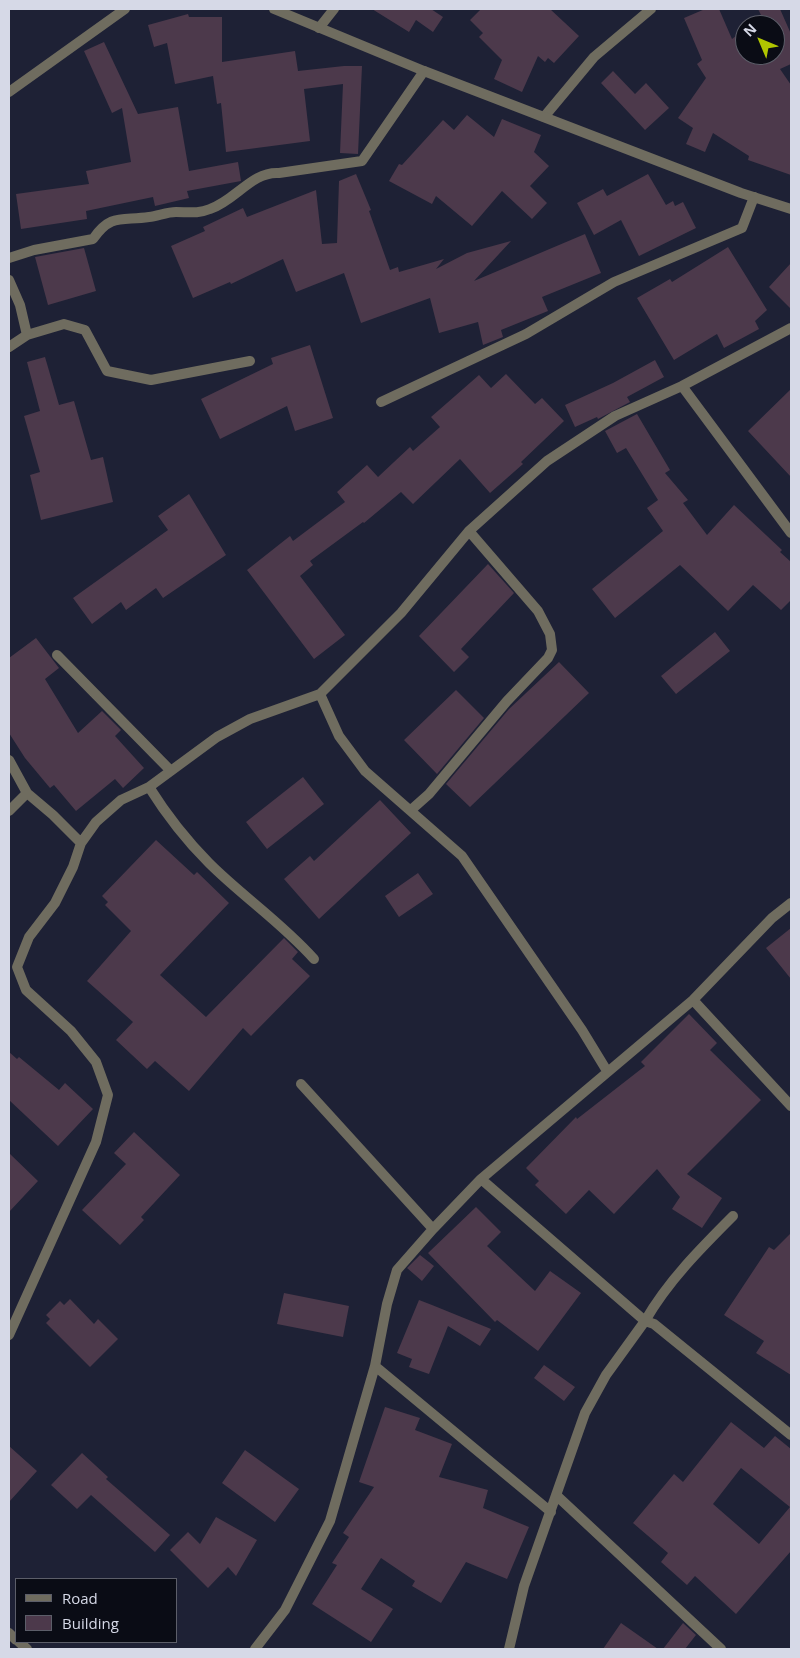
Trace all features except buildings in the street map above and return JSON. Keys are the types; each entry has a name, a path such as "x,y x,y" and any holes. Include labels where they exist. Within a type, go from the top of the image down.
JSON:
{"street":[{"path":"9,92 125,9"},
{"path":"274,9 424,71 754,197 791,209"},
{"path":"319,28 334,9"},
{"path":"544,117 594,57 651,9"},
{"path":"9,258 34,250 93,239 100,228 116,218 149,217 174,212 196,213 210,209 225,202 268,172 362,161 424,71"},
{"path":"381,402 526,334 614,282 742,228 754,197"},
{"path":"9,280 20,305 27,336"},
{"path":"9,348 27,336 64,324 85,330 107,371 151,380 250,361"},
{"path":"9,1335 96,1142 108,1095 96,1062 70,1031 26,990 17,967 29,937 55,903 74,867 81,843 96,822 121,800 149,788 170,770 217,737 250,719 320,694 401,613 469,531 546,461 614,416 682,386 791,328"},
{"path":"682,386 791,533"},
{"path":"411,810 429,794 491,720 548,658 552,650 550,634 538,611 469,531"},
{"path":"57,655 170,770"},
{"path":"320,694 338,736 365,770 462,856 582,1030 607,1071"},
{"path":"9,760 27,793 54,814 81,843"},
{"path":"149,788 167,816 208,863 300,943 314,959"},
{"path":"9,811 27,793"},
{"path":"255,1649 284,1610 330,1521 375,1366 387,1304 397,1270 481,1179 693,1000 772,918 791,903"},
{"path":"693,1000 791,1106"},
{"path":"302,1084 433,1229"},
{"path":"481,1179 645,1321 654,1324 791,1435"},
{"path":"509,1649 524,1586 551,1512 570,1448 585,1413 606,1375 645,1321 658,1299 732,1216"},
{"path":"375,1366 551,1512"},
{"path":"556,1495 721,1649"}]}
